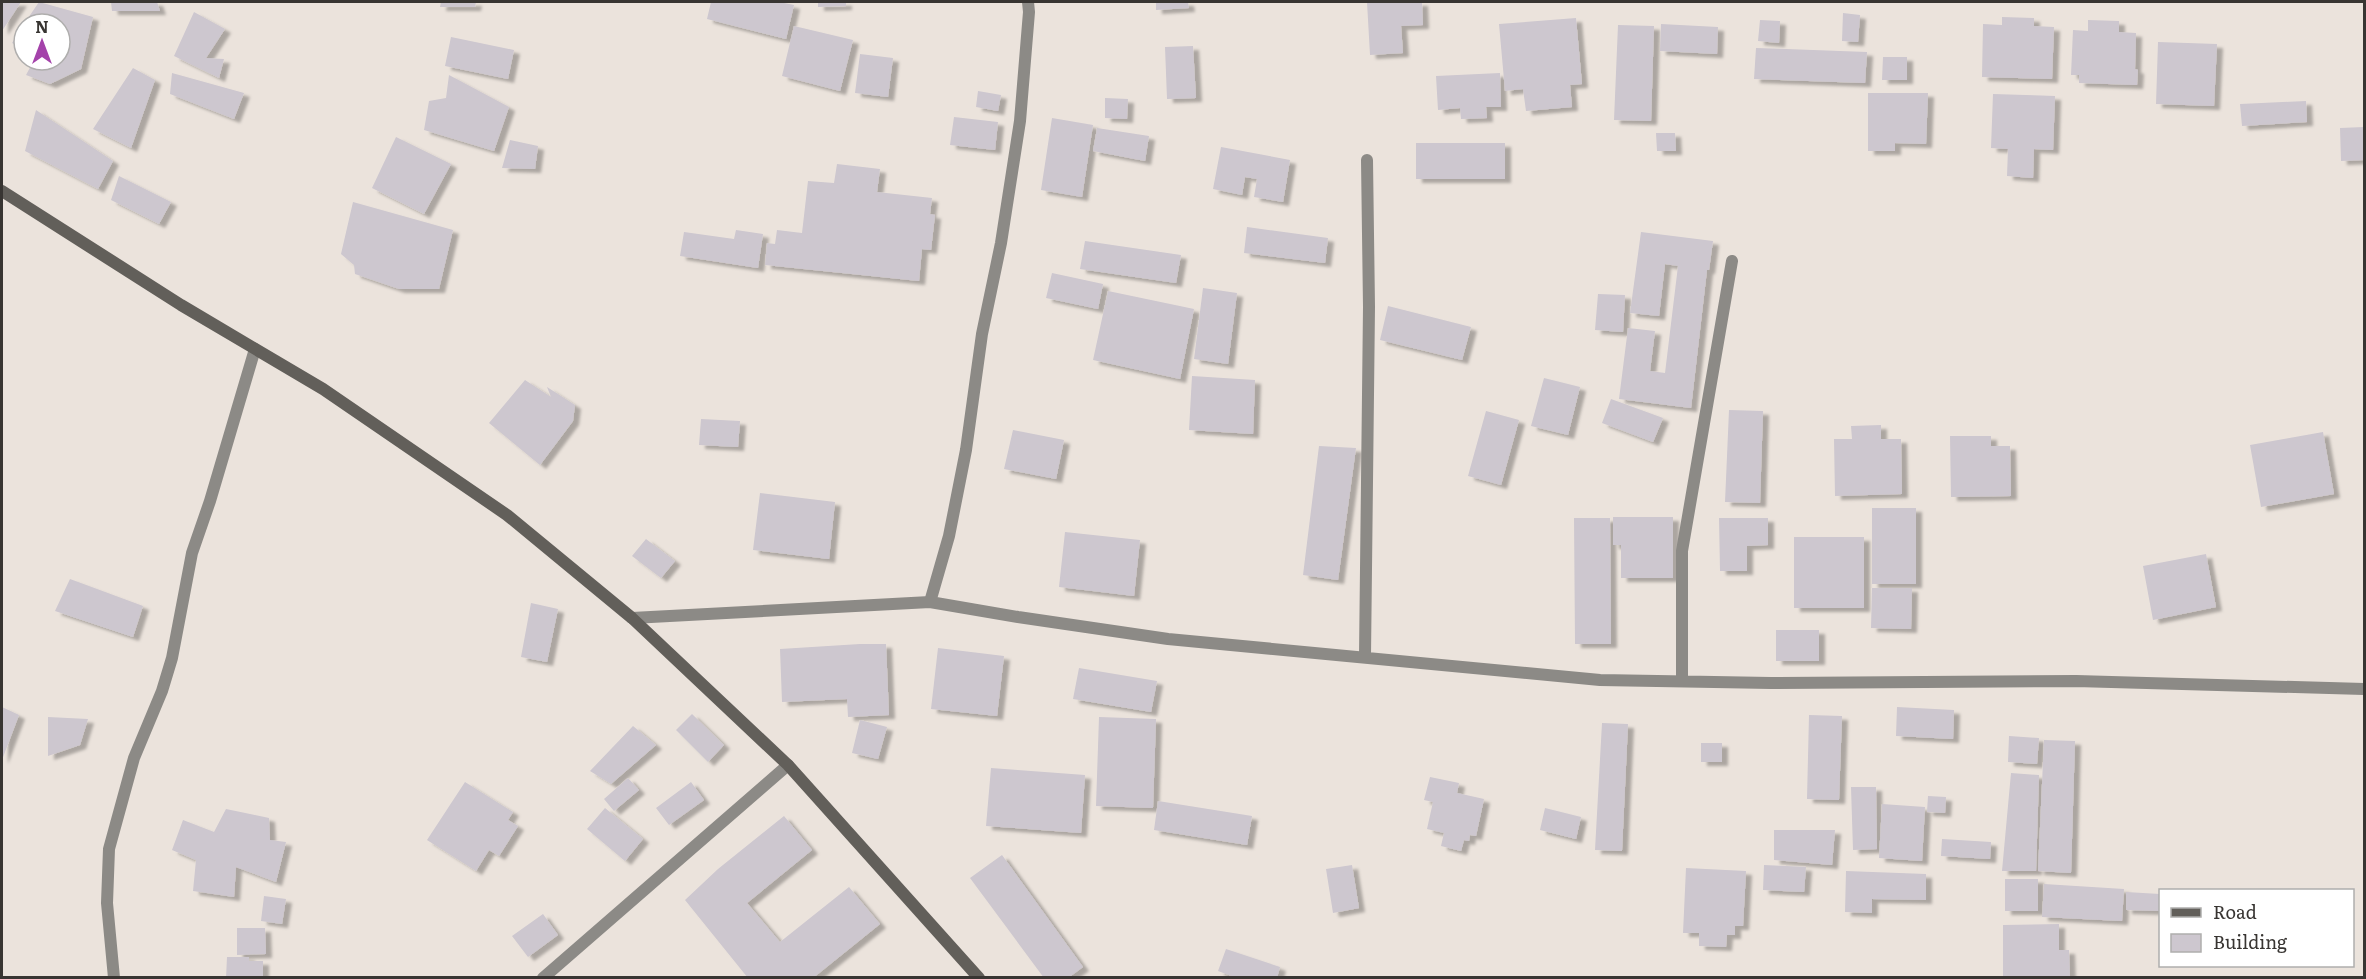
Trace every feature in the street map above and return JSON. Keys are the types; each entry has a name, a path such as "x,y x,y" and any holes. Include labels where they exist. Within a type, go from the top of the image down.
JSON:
{"street":[{"path":"930,602 949,536 967,440 982,334 1001,243 1020,121 1028,2"},
{"path":"1365,656 1369,307 1367,160"},
{"path":"2,191 323,389 507,515 632,618 788,765 979,978"},
{"path":"1682,681 1682,551 1732,261"},
{"path":"114,978 107,903 109,849 134,758 162,691 192,553 210,501 255,349"},
{"path":"632,618 930,602 1168,639 1600,680 2076,681 2364,689"},
{"path":"543,978 788,765"}],"building":[{"path":"2,2 21,2 14,12 12,12 2,31"},
{"path":"39,2 93,17 81,69 50,84 26,75 28,72 72,72 72,12 32,12"},
{"path":"111,2 157,2 160,11 112,11"},
{"path":"441,2 476,2 475,7 440,7"},
{"path":"711,2 779,2 794,5 786,39 707,19"},
{"path":"818,2 846,2 846,6 818,7"},
{"path":"1156,2 1188,2 1189,8 1156,10"},
{"path":"1367,2 1422,2 1423,25 1401,26 1403,53 1370,55"},
{"path":"194,12 225,29 206,58 224,59 219,78 174,56"},
{"path":"1843,13 1860,15 1858,42 1842,41"},
{"path":"2002,17 2034,18 2034,26 2054,27 2052,79 1982,77 1983,24 2002,25"},
{"path":"1576,18 1582,84 1570,85 1572,107 1526,111 1523,89 1505,91 1499,24"},
{"path":"1760,20 1780,21 1779,43 1758,41"},
{"path":"2088,20 2119,21 2119,32 2136,33 2137,85 2079,83 2079,75 2071,75 2073,30 2088,31"},
{"path":"1661,24 1718,27 1717,54 1660,51"},
{"path":"1618,25 1654,26 1651,121 1614,120"},
{"path":"794,26 853,40 840,91 782,76"},
{"path":"451,37 514,50 508,79 445,66"},
{"path":"2158,42 2217,44 2214,106 2156,104"},
{"path":"1193,46 1196,98 1167,99 1165,47"},
{"path":"1756,48 1867,52 1865,83 1754,79"},
{"path":"860,54 893,58 888,97 855,93"},
{"path":"1883,57 1907,57 1907,80 1882,80"},
{"path":"133,68 155,80 131,148 93,129"},
{"path":"172,73 244,93 234,119 170,94"},
{"path":"1500,73 1501,107 1486,107 1487,118 1461,119 1460,108 1438,110 1436,76"},
{"path":"449,75 509,107 494,151 424,130 429,101 446,98"},
{"path":"978,91 1001,95 998,111 976,107"},
{"path":"1868,93 1928,93 1926,144 1895,143 1895,151 1868,151"},
{"path":"1993,94 2055,96 2053,150 2034,149 2033,178 2007,176 2008,149 1991,148"},
{"path":"1105,98 1128,99 1127,119 1105,118"},
{"path":"2306,101 2307,122 2242,126 2240,104"},
{"path":"36,110 113,161 98,189 25,151"},
{"path":"954,117 998,122 995,150 950,145"},
{"path":"1052,118 1093,125 1082,197 1041,190"},
{"path":"2364,127 2364,160 2341,161 2340,128"},
{"path":"1097,128 1149,136 1145,161 1093,151"},
{"path":"1656,133 1675,133 1676,151 1657,151"},
{"path":"396,137 451,164 424,214 372,188"},
{"path":"510,140 538,146 535,169 502,168"},
{"path":"1416,143 1505,143 1505,179 1416,179"},
{"path":"1221,147 1290,160 1283,202 1254,197 1257,179 1245,177 1242,195 1213,189"},
{"path":"837,164 880,169 877,192 932,198 930,214 935,215 931,250 922,249 919,281 765,265 767,243 775,244 777,230 802,233 808,181 834,183"},
{"path":"119,176 171,202 159,224 111,200"},
{"path":"353,202 453,230 439,289 399,289 355,274 354,265 341,254"},
{"path":"1247,227 1328,238 1325,263 1244,253"},
{"path":"736,230 763,234 758,268 680,256 684,232 734,239"},
{"path":"1641,232 1713,241 1709,270 1707,270 1691,408 1619,399 1628,328 1655,331 1650,371 1665,373 1678,266 1665,264 1659,316 1630,313"},
{"path":"1085,241 1181,255 1176,283 1080,269"},
{"path":"1052,273 1103,284 1098,309 1046,298"},
{"path":"1203,288 1237,293 1228,364 1194,359"},
{"path":"1108,291 1194,309 1180,379 1093,360"},
{"path":"1598,294 1625,295 1623,332 1595,330"},
{"path":"1388,306 1471,327 1462,360 1380,340"},
{"path":"1192,376 1255,380 1253,434 1189,430"},
{"path":"1544,378 1580,387 1568,435 1531,426"},
{"path":"525,380 551,397 547,387 575,405 573,421 540,465 489,423"},
{"path":"1611,399 1663,418 1653,442 1602,423"},
{"path":"1729,410 1763,411 1760,503 1725,502"},
{"path":"1486,411 1519,420 1501,485 1468,476"},
{"path":"701,419 740,421 738,447 699,445"},
{"path":"1881,425 1881,439 1901,439 1902,494 1835,496 1834,439 1852,439 1851,426"},
{"path":"1013,430 1064,440 1056,479 1004,469"},
{"path":"2323,432 2334,494 2261,507 2250,445"},
{"path":"1950,436 1991,436 1991,446 2010,446 2011,496 1951,497"},
{"path":"1319,446 1356,448 1338,580 1303,575"},
{"path":"760,493 835,502 829,559 753,550"},
{"path":"1872,508 1916,508 1916,584 1872,584"},
{"path":"1613,517 1673,517 1673,578 1621,578 1621,545 1613,545"},
{"path":"1574,518 1610,518 1611,644 1575,644"},
{"path":"1719,518 1768,518 1768,545 1747,546 1747,571 1720,571"},
{"path":"1065,532 1140,540 1134,596 1059,587"},
{"path":"1794,537 1864,537 1864,608 1794,608"},
{"path":"646,539 675,561 661,578 632,556"},
{"path":"2206,554 2216,607 2153,620 2143,566"},
{"path":"70,579 143,606 133,637 55,611"},
{"path":"1872,588 1912,588 1911,629 1871,628"},
{"path":"531,603 558,609 547,662 521,657"},
{"path":"1776,630 1819,630 1819,661 1776,661"},
{"path":"886,644 889,715 848,717 847,699 782,702 780,649"},
{"path":"938,648 1004,656 997,716 931,709"},
{"path":"1079,668 1157,681 1151,712 1073,699"},
{"path":"2,707 19,715 2,760"},
{"path":"1897,707 1954,710 1953,739 1896,736"},
{"path":"692,714 724,745 708,762 676,730"},
{"path":"1809,715 1842,716 1839,800 1807,799"},
{"path":"48,717 88,719 80,745 48,756"},
{"path":"1099,717 1156,719 1153,808 1096,806"},
{"path":"860,720 887,727 878,759 852,753"},
{"path":"1602,723 1628,724 1622,851 1595,850"},
{"path":"633,726 656,745 611,784 590,771"},
{"path":"2009,736 2039,738 2037,764 2008,762"},
{"path":"2044,740 2075,741 2071,873 2038,871"},
{"path":"1701,743 1722,743 1722,762 1701,762"},
{"path":"991,768 1085,775 1081,833 986,826"},
{"path":"2011,773 2039,775 2036,871 2002,871"},
{"path":"1430,777 1459,783 1457,793 1484,799 1476,836 1470,835 1469,841 1464,840 1461,851 1441,846 1444,833 1427,829 1433,802 1424,800"},
{"path":"628,778 639,790 614,811 604,799"},
{"path":"465,782 513,812 508,820 518,826 499,856 489,850 476,871 427,840"},
{"path":"691,782 704,800 669,825 656,808"},
{"path":"1851,787 1876,787 1877,849 1853,850"},
{"path":"1928,796 1946,797 1945,813 1927,812"},
{"path":"1158,801 1252,816 1247,845 1154,830"},
{"path":"1882,804 1925,807 1922,861 1879,858"},
{"path":"605,808 643,839 625,861 587,829"},
{"path":"1545,808 1581,817 1576,839 1540,830"},
{"path":"226,809 269,818 270,840 286,842 276,882 236,867 234,897 193,891 196,860 172,850 183,820 214,832"},
{"path":"784,816 812,850 747,903 780,942 849,887 880,924 813,978 748,978 685,900 718,869"},
{"path":"1774,830 1835,830 1832,865 1774,860"},
{"path":"1942,839 1991,842 1990,859 1941,856"},
{"path":"1002,855 1083,967 1068,978 1044,978 970,878"},
{"path":"1352,865 1359,908 1333,913 1326,869"},
{"path":"1764,865 1806,867 1804,892 1763,890"},
{"path":"1686,868 1746,871 1743,926 1735,926 1735,935 1727,935 1726,947 1699,946 1699,933 1683,933"},
{"path":"1846,871 1926,874 1926,900 1872,899 1872,913 1845,912"},
{"path":"2005,879 2038,879 2038,911 2005,911"},
{"path":"2044,884 2124,889 2122,921 2042,917"},
{"path":"2126,892 2159,894 2159,911 2126,910"},
{"path":"264,896 286,899 282,924 261,921"},
{"path":"543,914 558,935 528,957 512,936"},
{"path":"2059,924 2059,950 2069,950 2070,978 2003,978 2003,925"},
{"path":"237,928 265,928 266,954 237,955"},
{"path":"1226,949 1280,967 1277,978 1237,978 1218,971"},
{"path":"227,957 249,957 249,961 263,961 263,978 226,978"}]}
